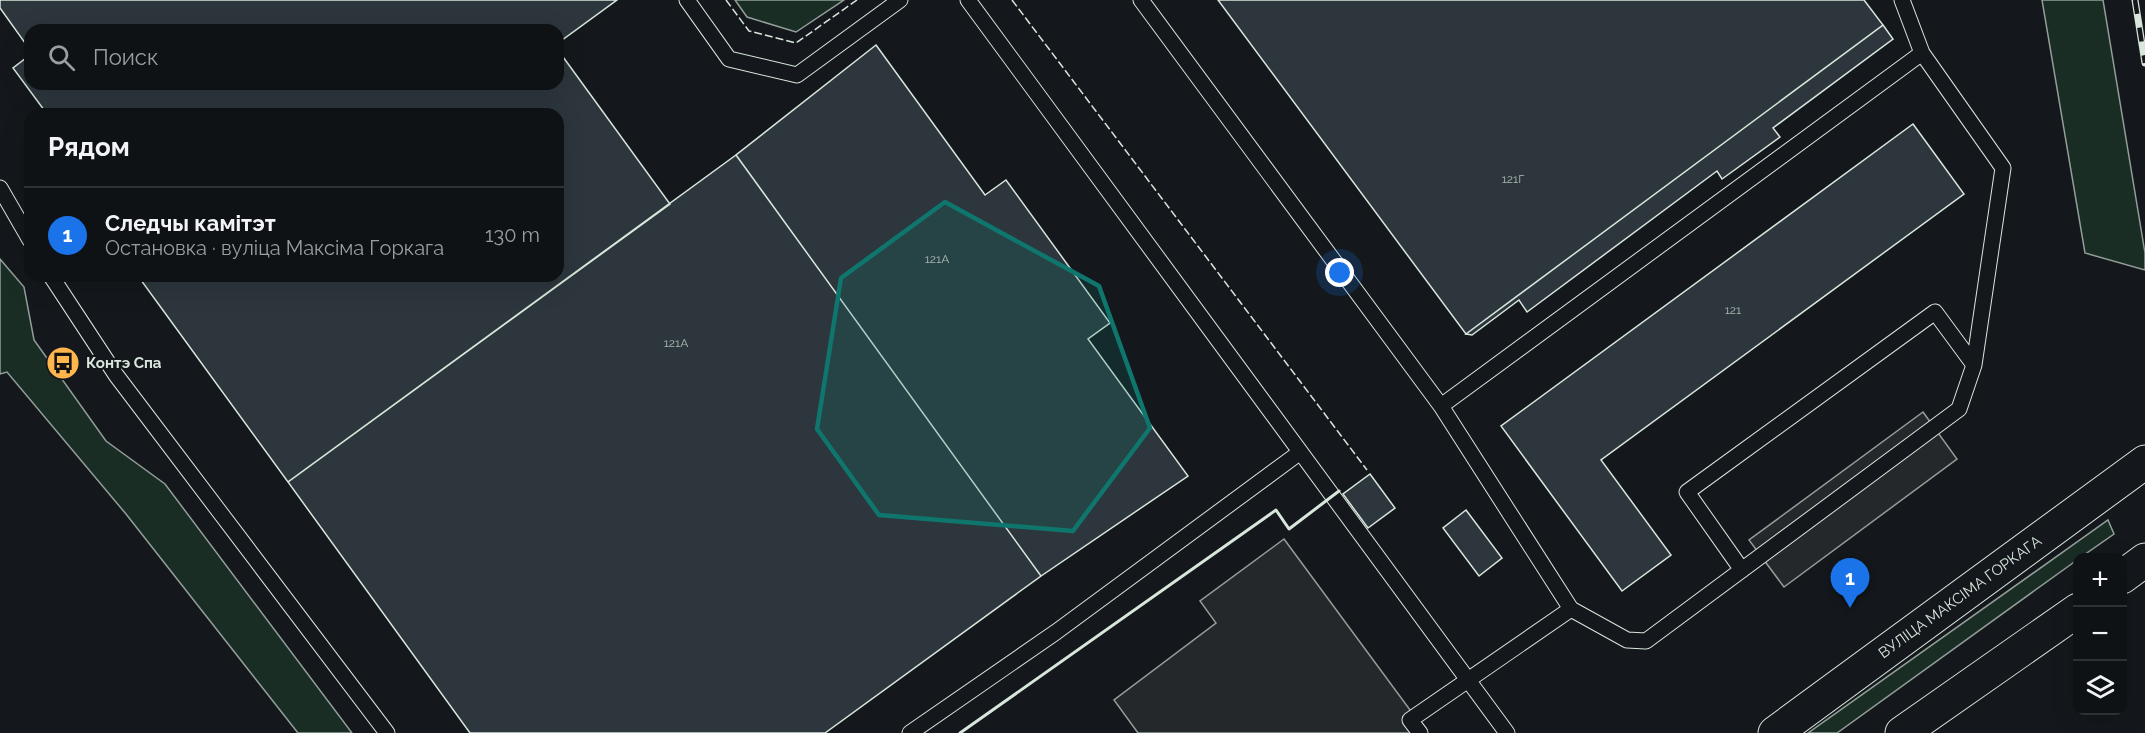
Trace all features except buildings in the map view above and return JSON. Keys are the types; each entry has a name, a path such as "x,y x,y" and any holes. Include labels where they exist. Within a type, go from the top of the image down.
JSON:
{"main road":[{"name":"ВУЛІЦА МАКСІМА ГОРКАГА","path":"1775,733 2145,462"},
{"path":"2127,573 2145,560"},
{"path":"1902,733 2073,613"}],"lane":[{"path":"687,0 729,59 797,75 900,0"},
{"path":"968,0 1507,733"},
{"path":"1141,0 1442,406 1571,609 1627,640 1646,641 1959,409 1974,364 2003,168 1922,53 1902,0"},
{"path":"1442,406 1922,53"},
{"path":"1,194 24,230"},
{"path":"55,282 116,375 387,733"},
{"path":"1742,570 1687,492 1935,312 1974,364"},
{"path":"910,733 1056,633 1299,453"},
{"path":"1420,733 1410,720 1571,609"}],"highlighted area":[{"path":"945,202 1099,286 1150,428 1073,531 879,515 817,429 841,278"}],"green space":[{"path":"735,0 844,0 796,32 747,17"},
{"path":"2042,0 2103,0 2145,253 2145,270 2085,253"},
{"path":"0,259 24,287 34,340 106,441 165,484 352,733 298,733 126,514 7,372 0,374"},
{"path":"2108,520 2114,534 2087,553 2073,553 2073,563 1837,733 1808,733"}],"shaded area":[{"path":"1923,412 1957,459 1784,587 1749,540"},
{"path":"1284,539 1427,733 1138,733 1114,700 1216,623 1200,601"}],"railway":[{"path":"2135,0 2145,63"}],"fence":[{"path":"726,0 749,31 796,43 857,0"},
{"path":"1012,0 1367,470"}],"wall":[{"path":"960,733 1276,510 1289,529 1339,491"}],"place":[{"name":"Контэ Спа","path":"63,363"},
{"name":"Следчы камітэт","path":"1850,608"}]}
